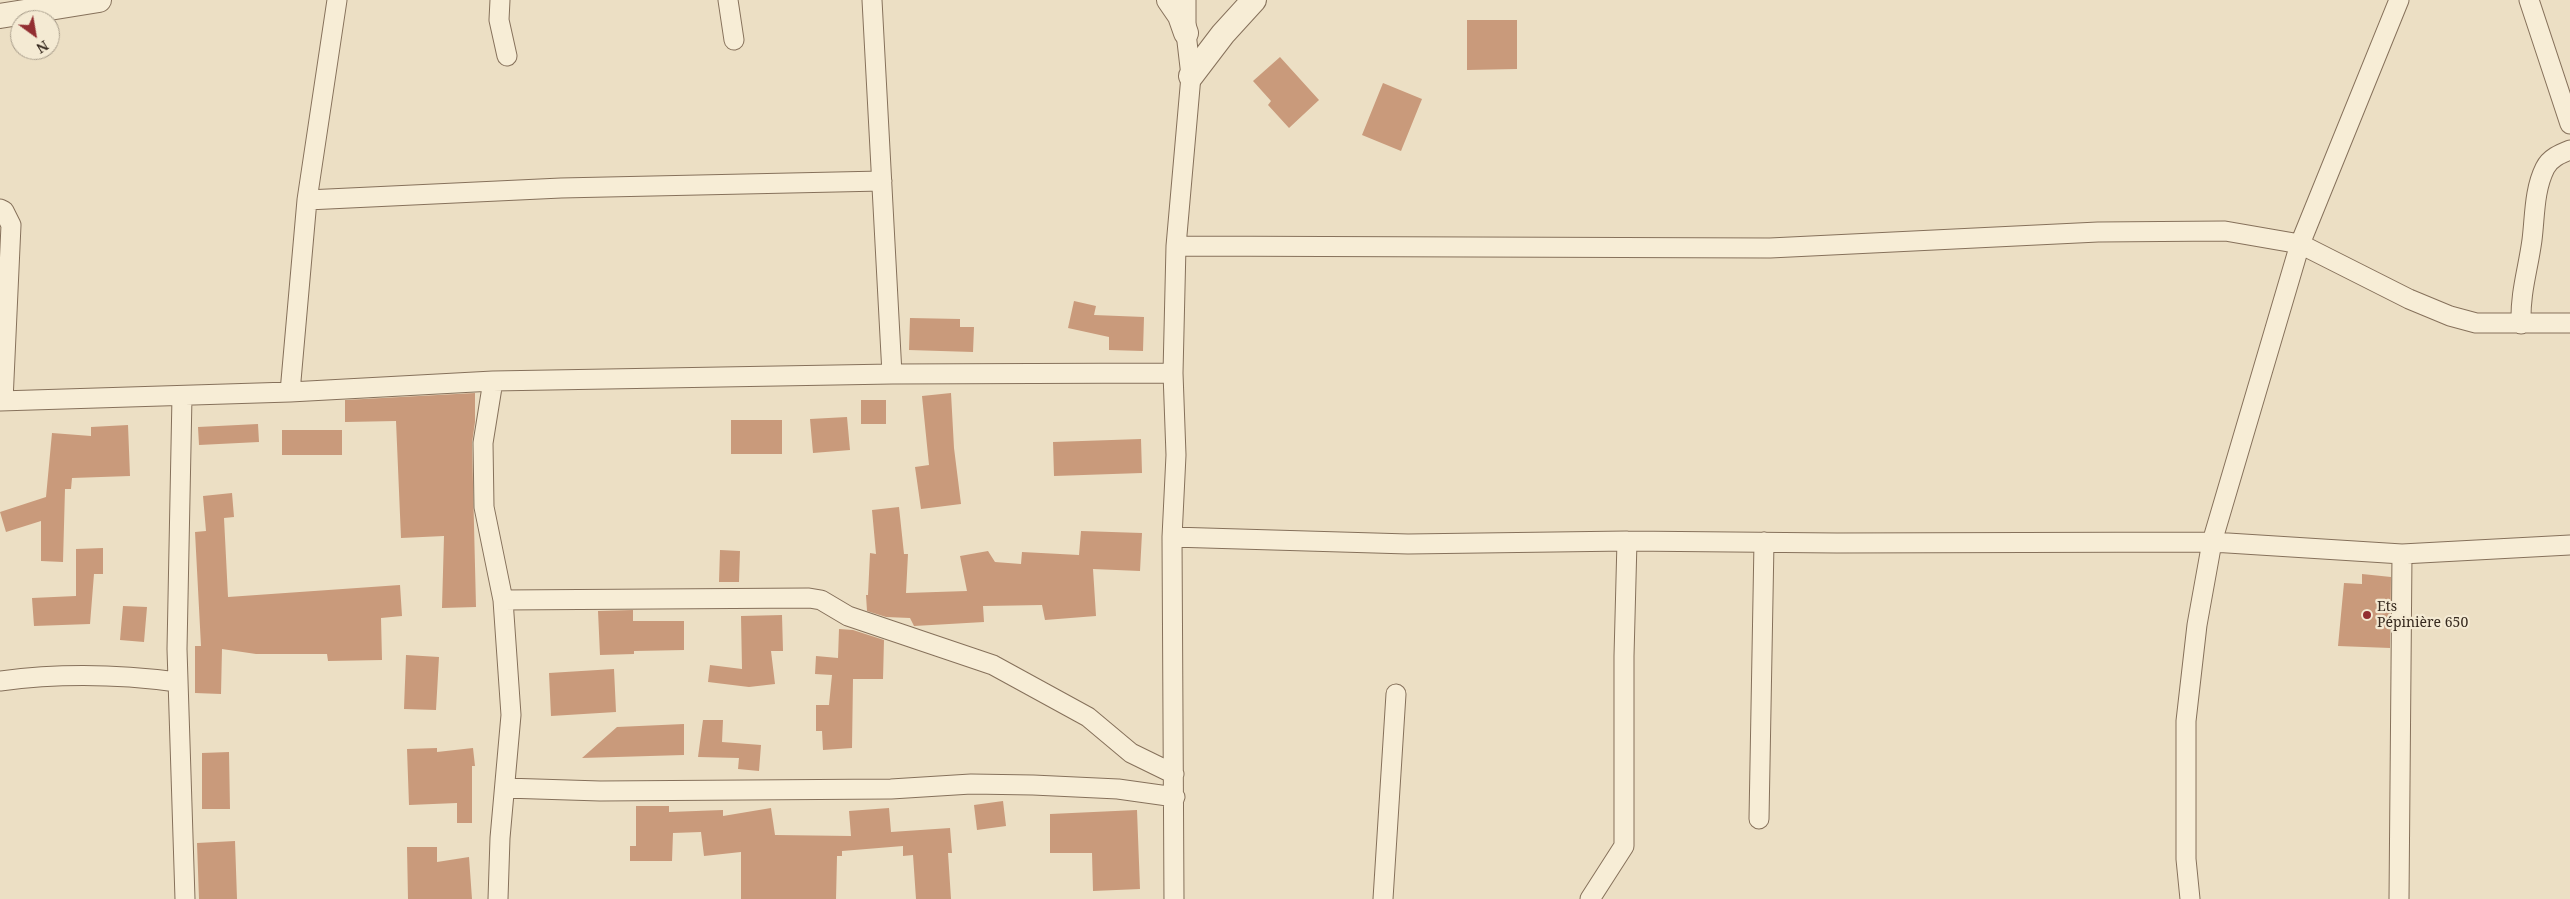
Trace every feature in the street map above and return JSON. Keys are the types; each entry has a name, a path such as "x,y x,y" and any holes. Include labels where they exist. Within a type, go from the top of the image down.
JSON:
{"street":[{"path":"0,16 99,0"},
{"path":"290,392 307,200 337,0"},
{"path":"500,0 498,20 507,56"},
{"path":"728,0 734,40"},
{"path":"872,0 892,374"},
{"path":"1168,0 1180,16 1186,33"},
{"path":"1174,899 1175,797 1172,538 1176,455 1172,373 1176,246 1191,76 1186,33 1186,0"},
{"path":"1191,76 1254,0"},
{"path":"2190,899 2186,859 2186,721 2197,625 2212,542 2300,244 2399,0"},
{"path":"2529,0 2570,124"},
{"path":"2522,324 2520,298 2532,241 2538,188 2546,166 2555,157 2570,150"},
{"path":"307,200 561,188 882,181"},
{"path":"0,209 4,211 10,225 1,401 290,392 493,381 892,374 1172,373"},
{"path":"1176,246 1770,248 2173,230 2225,231 2300,244 2312,252 2355,270 2409,299 2450,316 2476,323 2570,323"},
{"path":"493,381 483,443 484,507 503,600 511,715 500,838 498,899"},
{"path":"182,396 177,682 180,720 185,899"},
{"path":"1172,538 1408,544 1628,541 2212,542 2402,554 2570,545"},
{"path":"1590,899 1624,846 1624,656 1628,541"},
{"path":"1759,819 1764,542"},
{"path":"2399,899 2402,554"},
{"path":"503,600 809,598 821,600 848,616 993,665 1088,718 1130,753 1174,774"},
{"path":"0,681 37,676 138,676 177,682"},
{"path":"1383,899 1396,694"},
{"path":"505,788 600,791 891,789 971,784 1033,785 1118,790 1175,797"}],"building":[{"path":"1467,20 1517,20 1517,69 1467,70"},
{"path":"1280,57 1319,100 1289,128 1268,105 1271,101 1253,81"},
{"path":"1383,83 1422,99 1401,151 1362,135"},
{"path":"1074,301 1096,306 1094,315 1144,317 1143,351 1109,350 1109,337 1068,328"},
{"path":"910,318 960,319 960,327 974,327 973,352 909,350"},
{"path":"475,393 475,422 472,443 476,607 442,608 444,536 401,538 396,421 345,422 345,400"},
{"path":"951,393 954,448 961,504 921,509 915,467 929,465 922,396"},
{"path":"861,400 886,400 886,424 861,424"},
{"path":"847,417 850,450 813,453 810,419"},
{"path":"731,420 782,420 782,454 731,454"},
{"path":"258,424 259,442 199,445 198,427"},
{"path":"128,425 130,476 72,478 71,489 65,489 63,562 41,561 41,521 6,532 0,512 46,497 52,433 91,436 91,427"},
{"path":"282,430 342,430 342,455 282,455"},
{"path":"1141,439 1142,473 1054,476 1053,442"},
{"path":"232,493 234,517 224,518 228,597 400,585 402,616 381,618 382,660 328,661 327,654 256,654 222,649 221,694 195,693 195,646 201,646 195,532 206,531 203,496"},
{"path":"899,507 904,554 908,554 906,593 967,591 960,556 988,551 995,562 1021,564 1022,552 1079,555 1081,531 1142,533 1140,571 1093,569 1096,616 1045,620 1042,605 983,606 984,622 914,626 910,618 886,617 867,611 866,595 868,595 870,553 876,554 872,510"},
{"path":"103,548 103,574 94,574 90,624 34,626 32,598 76,596 76,549"},
{"path":"720,550 740,551 739,582 719,582"},
{"name":"Ets Pépinière 650","path":"2362,574 2391,577 2390,648 2338,646 2344,583 2362,584"},
{"path":"123,606 147,607 144,642 120,640"},
{"path":"633,610 633,621 684,621 684,650 634,651 634,654 600,655 598,611"},
{"path":"782,615 783,651 771,651 775,684 749,687 708,682 710,665 742,669 741,616"},
{"path":"839,629 853,630 884,640 883,679 853,679 852,748 823,750 822,731 816,731 816,705 829,705 832,675 815,674 816,656 838,658"},
{"path":"406,655 439,657 436,710 404,709"},
{"path":"614,669 616,712 551,716 549,673"},
{"path":"703,720 723,720 722,742 761,745 759,771 738,769 739,758 698,757"},
{"path":"684,724 684,755 582,758 617,727"},
{"path":"437,748 437,752 473,748 475,766 472,766 472,823 457,823 457,803 409,805 407,749"},
{"path":"229,752 230,809 202,809 202,753"},
{"path":"1003,801 1006,826 977,830 974,805"},
{"path":"636,806 669,806 669,812 723,810 723,816 771,808 775,835 851,836 849,811 889,808 891,832 950,828 952,853 948,853 951,899 916,899 913,855 903,856 903,846 842,851 842,856 837,856 836,899 741,899 741,852 704,856 701,832 673,833 672,861 630,861 630,846 636,846"},
{"path":"1137,810 1140,889 1093,891 1092,853 1050,853 1050,814"},
{"path":"235,841 237,899 199,899 197,843"},
{"path":"407,847 437,847 437,862 469,857 472,899 408,899"}],"place":[{"name":"Ets Pépinière 650","path":"2367,615"}]}
